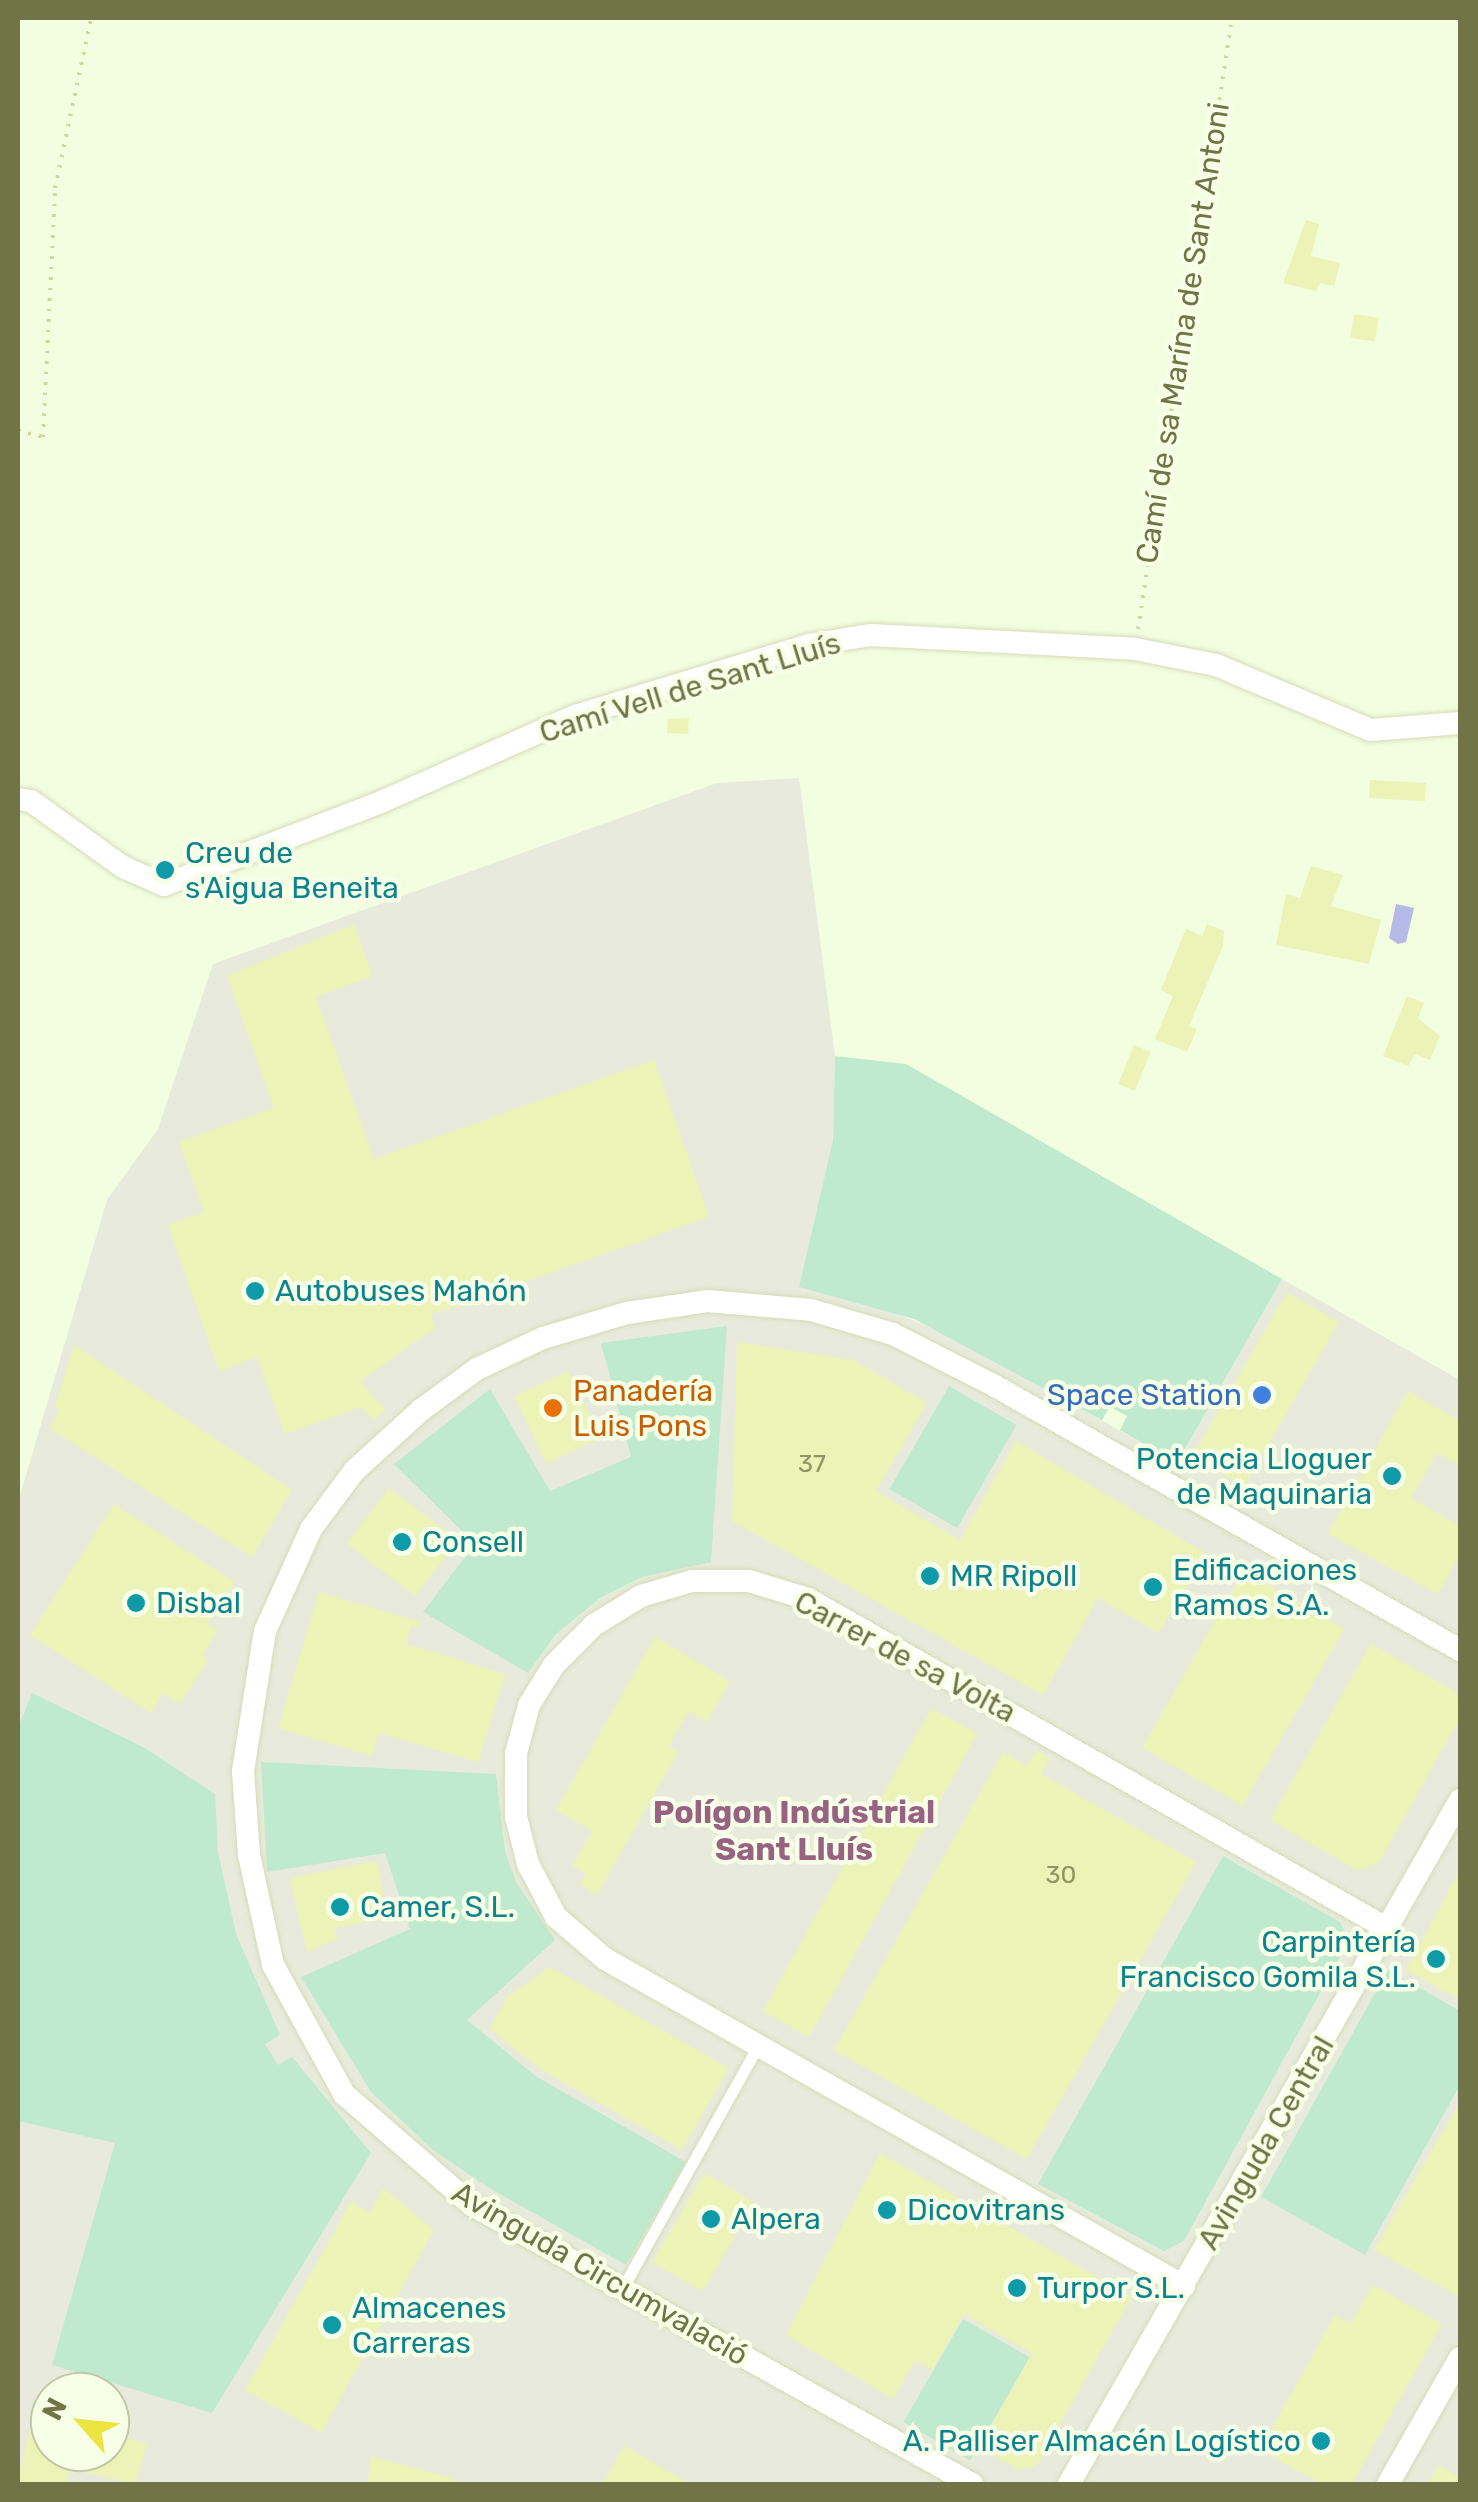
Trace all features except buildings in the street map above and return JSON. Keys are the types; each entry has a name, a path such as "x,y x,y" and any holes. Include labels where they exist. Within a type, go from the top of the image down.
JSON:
{"street":[{"name":"Camí Vell de Sant Lluís","path":"18,799 32,801 122,867 164,884 381,802 574,716 809,645 871,635 1135,649 1216,665 1371,730 1460,723"},
{"name":"Avinguda Circumvalació","path":"972,2484 472,2205 344,2094 273,1965 249,1855 242,1771 249,1711 265,1631 284,1582 354,1472 477,1368 544,1338 627,1313 707,1301 811,1310 894,1334 994,1386 1460,1650"},
{"name":"Carrer de sa Volta","path":"1184,2286 605,1960 556,1917 528,1864 516,1817 516,1754 529,1705 554,1665 594,1625 641,1596 692,1580 749,1581 808,1598 1388,1929"},
{"name":"Avinguda Central","path":"1069,2484 1460,1800"},
{"path":"1388,2484 1460,2358"}],"lane":[{"path":"622,2289 758,2046"}],"path":[{"path":"18,432 43,437 56,188 92,18"},
{"name":"Camí de sa Marína de Sant Antoni","path":"1135,649 1232,18"}],"shaded area":[{"path":"799,778 835,1056 833,1140 800,1287 872,1303 964,1342 1177,1463 1282,1279 1460,1380 1460,2484 18,2484 18,1502 107,1200 158,1129 213,964 717,783"}],"green space":[{"path":"835,1056 906,1064 1282,1279 1177,1463 1120,1430 1127,1416 1110,1407 1102,1420 914,1319 799,1287 833,1140"},
{"path":"727,1326 711,1562 642,1577 600,1598 556,1634 528,1673 423,1612 475,1544 394,1464 490,1389 550,1491 631,1457 601,1343"},
{"path":"949,1386 1017,1425 957,1528 890,1489"},
{"path":"32,1693 143,1747 215,1794 218,1852 236,1934 280,2035 265,2044 278,2065 292,2057 371,2153 212,2413 130,2388 130,2372 75,2372 52,2365 115,2143 18,2121 18,1728"},
{"path":"261,1762 496,1774 505,1851 516,1882 555,1940 467,2020 537,2077 686,2162 626,2265 489,2188 433,2150 371,2092 301,1977 410,1929 385,1853 267,1872"},
{"path":"1223,1856 1340,1922 1349,1940 1184,2241 1164,2251 1038,2184"},
{"path":"1388,1970 1460,2011 1460,2085 1365,2255 1261,2197"},
{"path":"963,2319 1030,2358 970,2461 904,2422"}],"water":[{"path":"1396,904 1414,908 1406,942 1398,944 1389,938"}],"place":[{"name":"Creu de s'Aigua Beneita","path":"165,870"},
{"name":"Autobuses Mahón","path":"255,1291"},
{"name":"Space Station","path":"1262,1395"},
{"name":"Panadería Luis Pons","path":"553,1408"},
{"name":"Potencia Lloguer de Maquinaria","path":"1392,1476"},
{"name":"Consell","path":"402,1542"},
{"name":"MR Ripoll","path":"930,1576"},
{"name":"Edificaciones Ramos S.A.","path":"1153,1587"},
{"name":"Disbal","path":"136,1603"},
{"name":"Camer, S.L.","path":"340,1907"},
{"name":"Carpintería Francisco Gomila S.L.","path":"1436,1959"},
{"name":"Dicovitrans","path":"887,2210"},
{"name":"Alpera","path":"711,2219"},
{"name":"Turpor S.L.","path":"1017,2288"},
{"name":"Almacenes Carreras","path":"332,2325"},
{"name":"A. Palliser Almacén Logístico","path":"1321,2441"}],"district":[{"name":"Polígon Indústrial Sant Lluís","path":"794,1832"}]}
